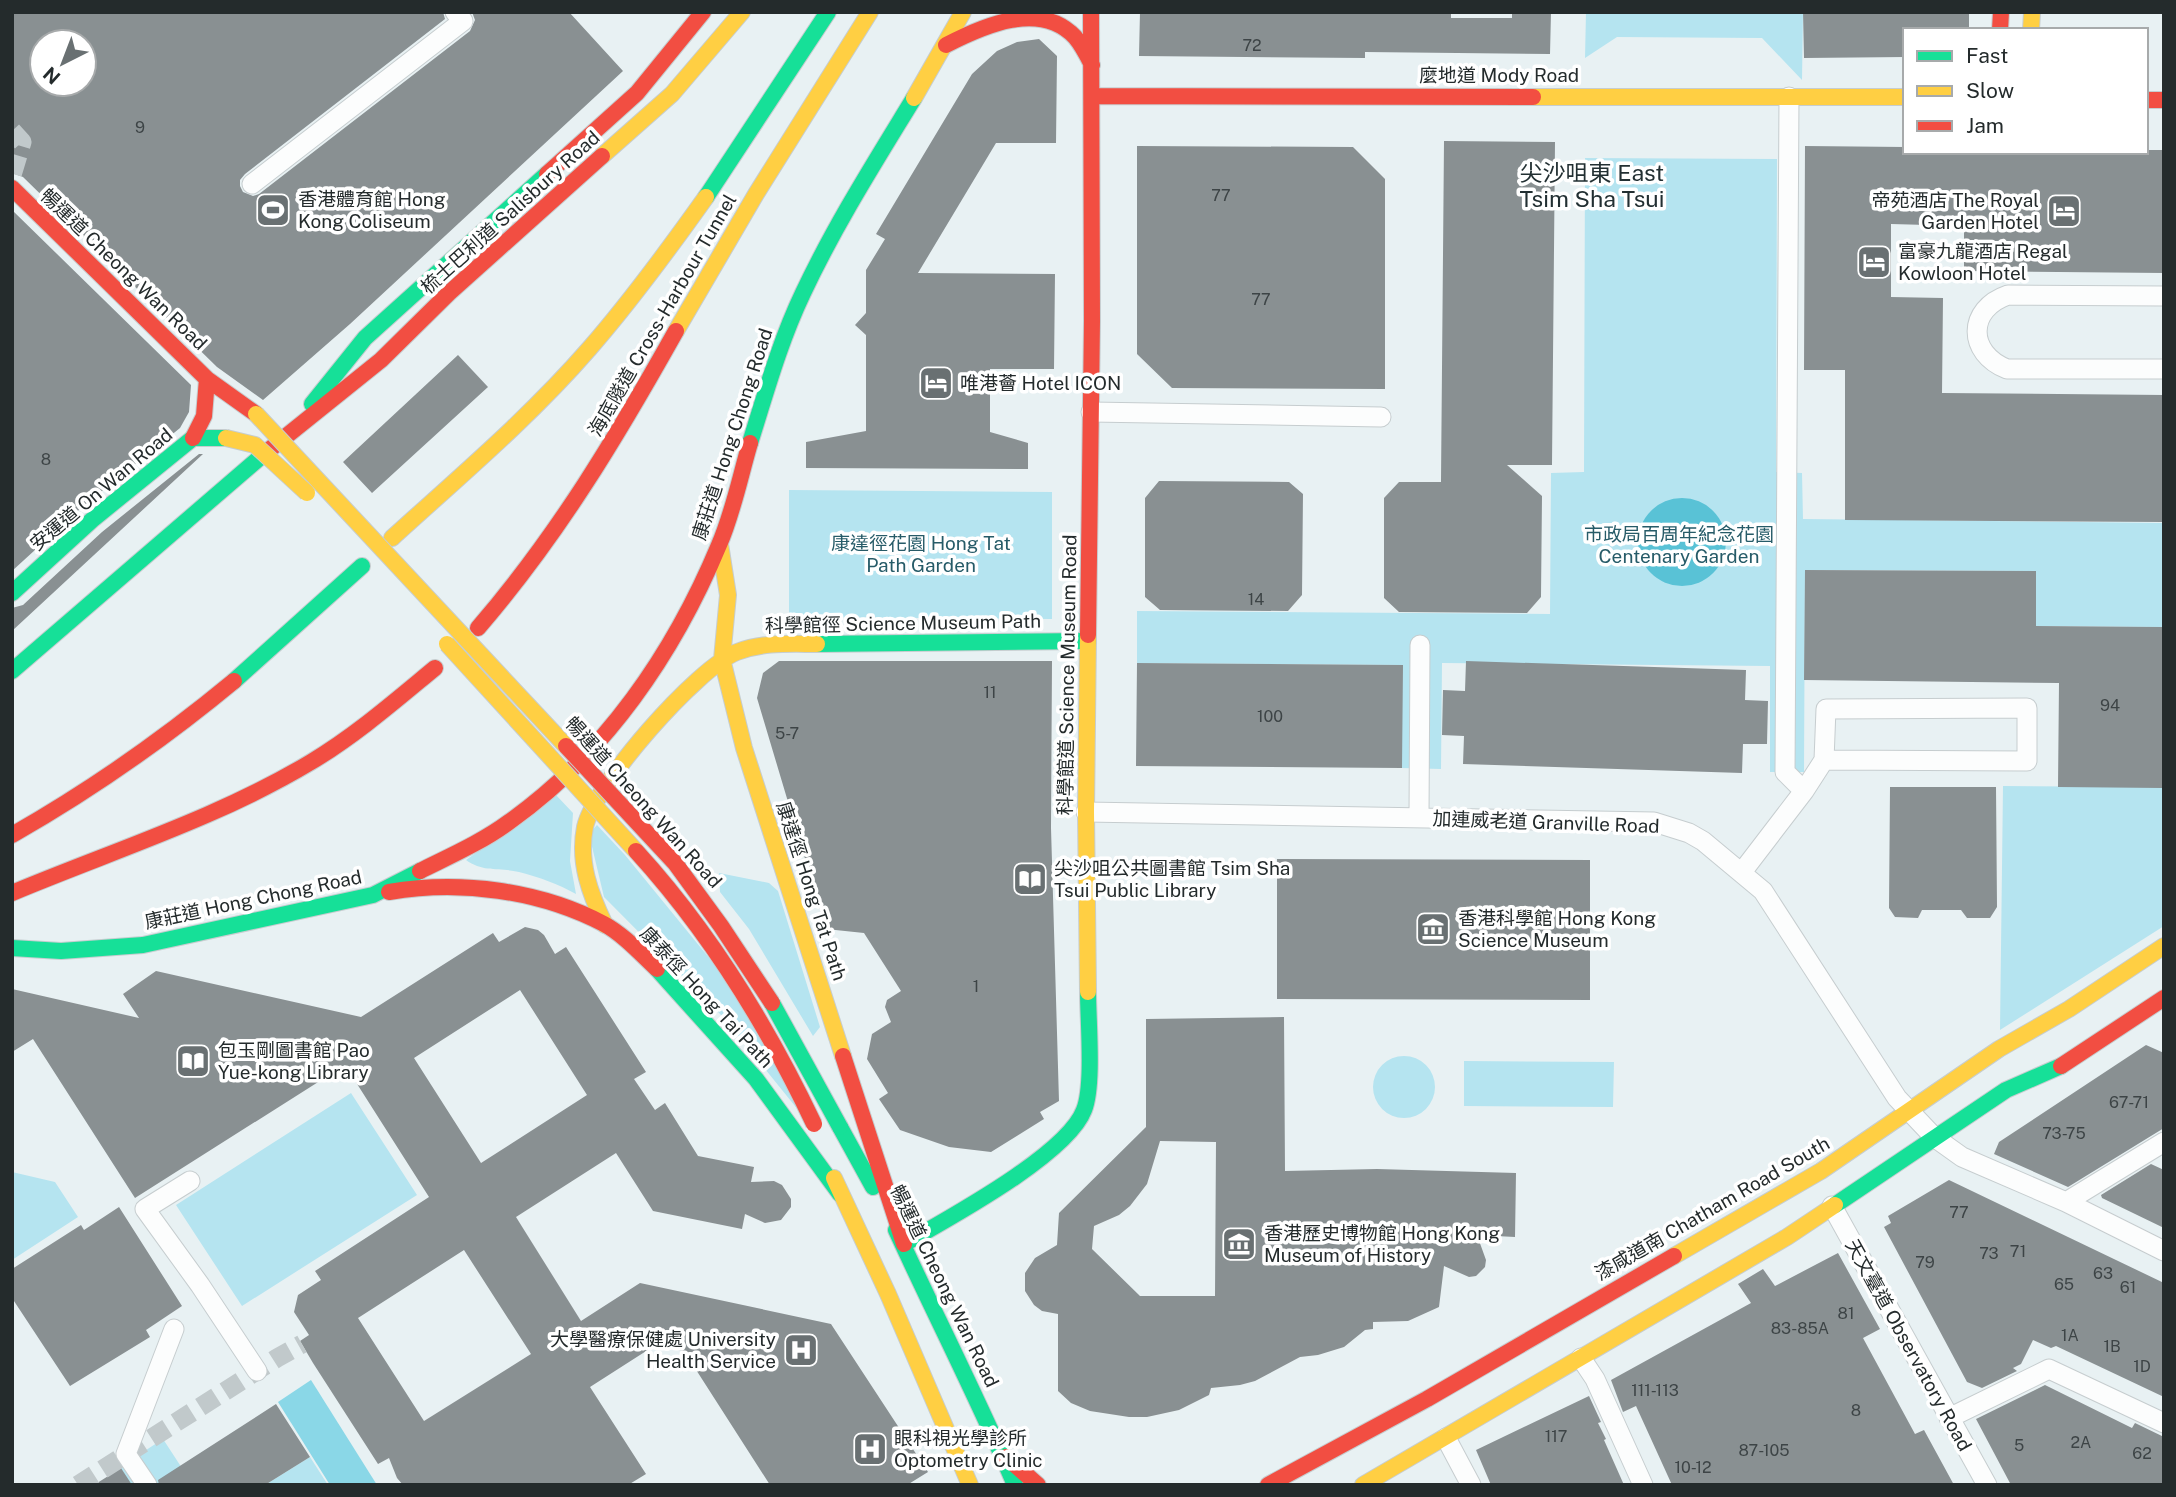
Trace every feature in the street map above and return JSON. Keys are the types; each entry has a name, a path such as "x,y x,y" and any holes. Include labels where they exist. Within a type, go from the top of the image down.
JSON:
{"main road":[{"name":"梳士巴利道 Salisbury Road","path":"292,429 365,338 637,93 703,12"},
{"name":"梳士巴利道 Salisbury Road","path":"12,671 292,429 381,360 449,293 672,94 742,12"},
{"name":"海底隧道 Cross-Harbour Tunnel","path":"393,538 546,394 633,296 683,231 828,12"},
{"name":"海底隧道 Cross-Harbour Tunnel","path":"478,628 534,562 597,468 720,254 870,12"},
{"name":"康莊道 Hong Chong Road","path":"12,948 61,951 143,945 373,895 508,823 570,773 628,707 656,666 687,612 720,544 776,355 803,293 843,215 946,45 963,12"},
{"name":"科學館道 Science Museum Road","path":"904,1244 1028,1167 1068,1135 1084,1113 1088,1089 1086,812 1091,412 1091,12"},
{"path":"946,45 991,24 1029,15 1061,25 1072,33 1092,65"},
{"name":"麼地道 Mody Road","path":"1092,96 1903,97"},
{"name":"暢運道 Cheong Wan Road","path":"12,188 207,379 238,399 300,459 675,863 728,933 770,998 813,1074 904,1244 1015,1485"},
{"name":"暢運道 Cheong Wan Road","path":"193,438 204,416 207,379"},
{"name":"安運道 On Wan Road","path":"12,593 92,520 193,438 226,438 255,445 271,457 364,557 235,682 165,738 76,799 12,835"},
{"name":"康達徑 Hong Tat Path","path":"720,544 728,596 722,659 744,748 904,1244"},
{"name":"暢運道 Cheong Wan Road","path":"439,635 662,879 756,1010 790,1071 814,1124 840,1194 888,1294 970,1484"},
{"name":"科學館徑 Science Museum Path","path":"605,925 589,889 583,866 583,841 591,809 621,766 689,686 722,659 744,648 766,644 1088,641"},
{"path":"12,893 197,820 310,763 376,717 435,668"},
{"name":"康泰徑 Hong Tai Path","path":"373,895 424,886 489,889 551,903 605,925 634,947 666,978 756,1079 840,1194"},
{"name":"漆咸道南 Chatham Road South","path":"1268,1485 1438,1392 1821,1171 1998,1049 2069,1009 2164,946"},
{"path":"1363,1485 1787,1237 2006,1090 2056,1069 2164,998"},
{"path":"1002,1453 1038,1485"}],"street":[{"path":"252,184 463,21 454,12"},
{"path":"1789,97 1785,772 1804,791"},
{"path":"2164,296 2008,295 1985,307 1979,318 1977,331 1985,356 2007,369 2164,369"},
{"path":"1091,412 1381,417"},
{"path":"1419,817 1420,645"},
{"path":"1742,872 1804,791 1824,760 1826,709 2027,708 2027,761 1824,760"},
{"name":"加連威老道 Granville Road","path":"1086,812 1654,822 1689,833 1703,841 1763,891 1897,1098 1934,1138 1962,1157 2066,1202 2164,1251"},
{"path":"2066,1202 2164,1142"},
{"path":"190,1181 145,1209 257,1371"},
{"name":"天文臺道 Observatory Road","path":"1832,1206 1987,1485"},
{"path":"147,1485 127,1454 174,1329"},
{"path":"1581,1358 1595,1379 1643,1485"},
{"path":"1949,1418 2049,1368 2164,1423"},
{"path":"1446,1438 1471,1485"}],"green space":[{"path":"1586,12 1803,12 1802,80 1762,38 1617,37 1585,58"},
{"name":"市政局百周年紀念花園 Centenary Garden","path":"1585,158 1777,159 1776,472 1802,473 1803,519 2164,523 2164,926 2000,1030 2003,786 2162,787 2162,627 2036,626 2036,571 1805,570 1804,772 1770,772 1770,666 1442,663 1441,769 1402,768 1402,665 1137,663 1137,611 1550,614 1551,473 1584,472"},
{"name":"康達徑花園 Hong Tat Path Garden","path":"789,490 1052,492 1052,619 789,617"},
{"path":"556,795 573,813 570,861 576,894 534,876 485,868 466,860"},
{"path":"597,825 625,855 737,992 799,1111 722,1016 604,897 589,834"},
{"path":"719,873 769,883 778,891 820,1027 813,1036 749,929 720,892"},
{"path":"1398,1056 1410,1056 1426,1065 1433,1075 1433,1099 1426,1109 1410,1118 1398,1118 1387,1113 1378,1104 1373,1093 1373,1081 1378,1070 1387,1061"},
{"path":"1464,1061 1614,1062 1613,1107 1464,1106"},
{"path":"351,1093 417,1195 242,1306 176,1205"},
{"path":"12,1172 55,1182 78,1217 12,1260"},
{"path":"163,1439 193,1485 131,1485 120,1467"},
{"path":"310,1457 328,1485 265,1485"}],"shaded area":[{"path":"1682,498 1699,502 1713,511 1722,525 1726,542 1722,559 1713,573 1699,582 1682,586 1665,582 1651,573 1642,559 1638,542 1642,525 1651,511 1665,502"},
{"path":"311,1380 377,1485 330,1485 278,1402"}],"building":[{"name":"香港體育館 Hong Kong Coliseum","path":"12,12 443,12 445,19 245,174 240,180 240,186 243,192 253,196 470,31 475,20 472,12 569,12 623,71 350,324 263,400 217,367 23,177 12,173"},
{"path":"1140,12 1451,12 1451,18 1512,18 1512,12 1551,12 1550,54 1365,52 1365,58 1139,56"},
{"path":"1803,12 1969,12 1969,28 1903,28 1903,57 1804,58"},
{"path":"1039,39 1057,56 1056,143 996,143 918,273 1055,274 1054,369 990,369 990,432 1028,443 1028,469 806,468 806,442 866,431 866,335 855,325 866,313 866,270 885,239 876,234 972,74 997,51 1017,42"},
{"path":"1444,141 1555,142 1552,465 1507,465 1542,496 1541,597 1527,613 1399,612 1384,598 1384,498 1399,482 1441,482"},
{"path":"1137,146 1353,147 1385,179 1385,389 1172,388 1137,354"},
{"path":"1805,146 1903,147 1903,154 2148,154 2148,150 2164,150 2164,273 1964,271 1964,226 1891,224 1891,297 1943,298 1942,393 2164,395 2164,522 1845,520 1845,370 1804,370"},
{"path":"12,210 191,385 189,412 180,428 81,508 12,571"},
{"path":"458,355 488,387 372,493 343,462"},
{"path":"199,454 203,454 12,631 12,608 23,605 102,532"},
{"path":"1159,481 1289,482 1303,494 1302,595 1288,611 1160,610 1145,597 1145,498"},
{"path":"1805,570 2036,571 2036,626 2162,627 2162,788 2058,787 2059,683 1804,680"},
{"path":"779,661 1052,661 1051,828 1059,1101 1040,1112 1044,1119 991,1152 949,1147 900,1130 879,1099 888,1093 867,1059 872,1034 891,1022 885,1007 887,1000 901,991 864,933 826,929 757,698 763,673"},
{"path":"1466,661 1746,670 1745,700 1768,701 1767,744 1743,744 1742,773 1463,764 1464,736 1442,735 1443,690 1465,691"},
{"path":"1137,663 1403,665 1402,768 1136,766"},
{"path":"1890,787 1996,787 1997,907 1990,918 1967,918 1961,910 1922,910 1918,918 1895,917 1889,908"},
{"name":"香港科學館 Hong Kong Science Museum","path":"1277,859 1590,860 1590,1000 1277,999"},
{"path":"525,927 538,930 544,935 555,954 566,947 646,1072 634,1079 655,1110 665,1103 698,1156 754,1167 751,1182 774,1181 782,1185 791,1199 791,1207 781,1220 765,1223 745,1214 742,1229 653,1211 616,1153 516,1217 581,1321 640,1283 831,1324 928,1472 907,1485 770,1485 684,1351 654,1346 590,1387 646,1474 628,1485 403,1485 397,1478 389,1458 378,1464 313,1363 300,1341 309,1335 294,1312 298,1295 321,1280 315,1271 429,1197 345,1065 135,1198 33,1039 12,1052 12,989 139,1018 123,994 156,971 361,1017 493,933 499,942","holes":["520,990 587,1095 481,1163 414,1058","464,1250 531,1354 424,1421 358,1318"]},
{"name":"香港歷史博物館 Hong Kong Museum of History","path":"1284,1017 1285,1171 1377,1169 1516,1173 1515,1237 1477,1235 1486,1260 1485,1267 1476,1276 1469,1277 1444,1266 1439,1307 1408,1321 1373,1322 1373,1329 1365,1330 1344,1347 1300,1357 1255,1381 1211,1388 1209,1395 1179,1410 1147,1417 1129,1417 1090,1411 1071,1403 1058,1391 1058,1314 1042,1311 1034,1305 1025,1291 1025,1273 1035,1258 1057,1245 1059,1213 1146,1127 1146,1019","holes":["1160,1141 1216,1142 1215,1296 1140,1296 1092,1249 1094,1226 1119,1215 1130,1206 1147,1184"]},
{"path":"2146,1045 2164,1053 2164,1128 2068,1187 1994,1154 1999,1142"},
{"path":"2151,1164 2164,1170 2164,1228 2102,1198 2101,1195"},
{"path":"1949,1180 2164,1283 2164,1397 2056,1346 2051,1348 2033,1340 2021,1364 2013,1368 2017,1371 1982,1388 1967,1382 1884,1227 1891,1223 1888,1216"},
{"path":"119,1207 182,1306 146,1330 150,1337 70,1386 12,1298 12,1269 81,1225 84,1230"},
{"path":"1838,1253 1880,1329 1863,1338 1915,1434 1924,1430 1954,1485 1672,1485 1636,1406 1623,1412 1611,1380 1751,1303 1738,1284 1763,1269 1775,1286"},
{"path":"2045,1385 2132,1428 2135,1423 2164,1437 2164,1485 2011,1485 1976,1419"},
{"path":"1589,1396 1601,1422 1598,1423 1606,1439 1604,1440 1624,1485 1491,1485 1476,1450"},
{"path":"276,1404 310,1457 265,1485 159,1485 158,1480"},
{"path":"121,1468 132,1485 94,1485"}],"tunnel":[{"path":"12,131 22,142 12,175"},
{"path":"78,1485 302,1344"}],"traffic: fast":[{"path":"706,197 828,12"},
{"path":"750,443 780,348 803,293 842,218 914,98"},
{"path":"312,404 365,338 547,174"},
{"path":"12,593 92,520 193,438 226,438"},
{"path":"12,671 264,454"},
{"path":"234,681 362,566"},
{"path":"817,644 1088,641"},
{"path":"12,948 61,951 143,945 373,895 420,871"},
{"path":"657,969 756,1079 840,1194"},
{"path":"904,1244 1031,1166 1073,1128 1084,1110 1089,1085 1088,992"},
{"path":"772,1003 840,1127"},
{"path":"1835,1205 2006,1090 2061,1066"},
{"path":"840,1127 873,1187"},
{"path":"896,1230 1015,1485"}],"traffic: slow":[{"path":"602,156 672,94 742,12"},
{"path":"676,331 756,194 870,12"},
{"path":"914,98 963,12"},
{"path":"2031,28 2032,12"},
{"path":"1533,97 1903,97"},
{"path":"392,538 493,446 566,374 635,294 706,197"},
{"path":"256,414 566,746"},
{"path":"226,438 255,445 307,493"},
{"path":"720,544 728,595 722,659 744,748 843,1056"},
{"path":"1088,635 1088,992"},
{"path":"447,644 636,851"},
{"path":"605,925 587,877 583,840 592,808 627,757 674,703 719,662 737,652 757,647 817,644"},
{"path":"1674,1256 1821,1171 1999,1049 2069,1009 2164,946"},
{"path":"834,1178 888,1294 970,1485"},
{"path":"1363,1485 1787,1237 1835,1205"}],"traffic: jam":[{"path":"547,174 637,93 703,12"},
{"path":"1088,635 1092,321 1091,12"},
{"path":"2000,28 2001,12"},
{"path":"946,45 994,24 1029,18 1045,20 1061,26 1075,37 1092,65"},
{"path":"1092,96 1533,97"},
{"path":"2148,100 2164,100"},
{"path":"264,454 381,360 449,293 602,156"},
{"path":"12,188 207,379 256,414"},
{"path":"478,628 560,521 631,409 676,331"},
{"path":"193,438 204,416 207,379"},
{"path":"420,871 488,836 544,795 606,733 633,698 681,624 701,585 728,520 750,443"},
{"path":"12,893 164,833 276,782 344,741 435,668"},
{"path":"12,835 126,763 234,681"},
{"path":"566,746 675,863 772,1003"},
{"path":"636,851 688,914 735,981 777,1051 814,1124"},
{"path":"389,892 443,887 471,888 553,903 611,928 657,969"},
{"path":"2061,1066 2164,998"},
{"path":"843,1056 904,1244"},
{"path":"1268,1485 1427,1399 1674,1256"},
{"path":"1006,1457 1038,1485"}],"place":[{"name":"香港體育館 Hong Kong Coliseum","path":"273,210"},
{"name":"帝苑酒店 The Royal Garden Hotel","path":"2064,211"},
{"name":"富豪九龍酒店 Regal Kowloon Hotel","path":"1874,262"},
{"name":"唯港薈 Hotel ICON","path":"936,383"},
{"name":"尖沙咀公共圖書館 Tsim Sha Tsui Public Library","path":"1030,879"},
{"name":"香港科學館 Hong Kong Science Museum","path":"1433,929"},
{"name":"包玉剛圖書館 Pao Yue-kong Library","path":"193,1061"},
{"name":"香港歷史博物館 Hong Kong Museum of History","path":"1239,1244"},
{"name":"大學醫療保健處 University Health Service","path":"801,1350"},
{"name":"眼科視光學診所 Optometry Clinic","path":"870,1449"}],"district":[{"name":"尖沙咀東 East Tsim Sha Tsui","path":"1592,185"}]}
